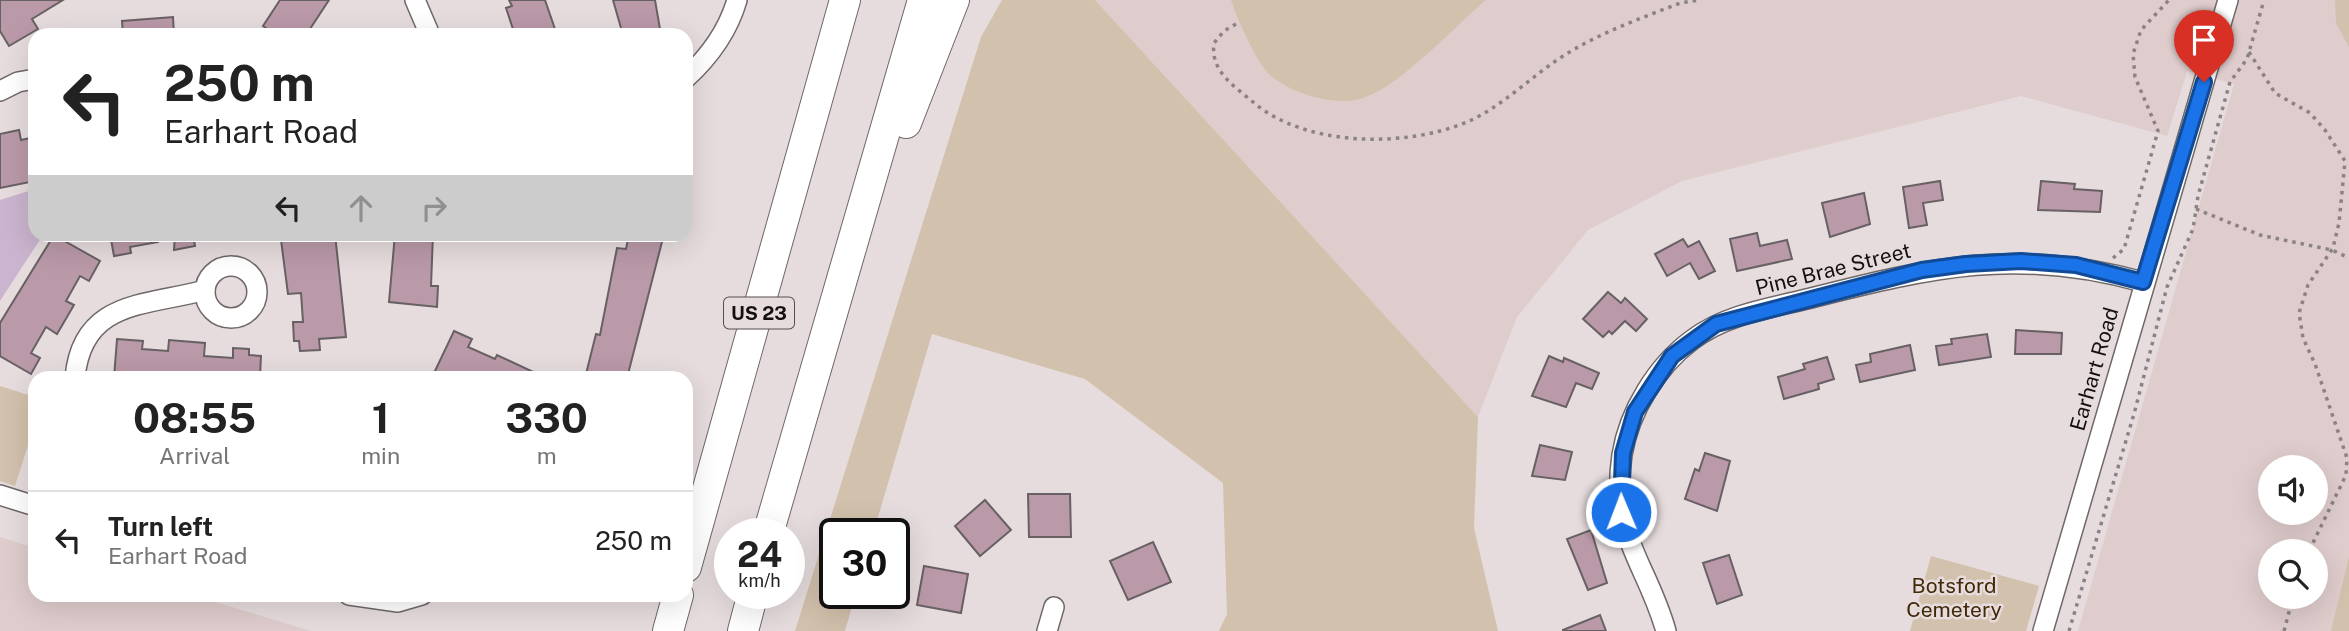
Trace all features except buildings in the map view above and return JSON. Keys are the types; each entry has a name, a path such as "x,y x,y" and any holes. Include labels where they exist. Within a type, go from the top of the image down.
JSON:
{"highway":[{"path":"829,57 838,0"},
{"name":"US 23","path":"693,543 845,0"},
{"path":"773,518 923,0"},
{"path":"843,283 954,0"},
{"path":"668,631 676,602"},
{"path":"743,631 749,609"}],"street":[{"path":"415,0 427,28"},
{"path":"693,72 705,61 730,26 737,0"},
{"name":"Earhart Road","path":"2043,631 2143,282 2228,0"},
{"path":"0,91 28,80"},
{"name":"Pine Brae Street","path":"1666,631 1625,535 1621,512 1622,464 1628,432 1646,392 1672,356 1692,339 1716,324 1759,311 1922,270 2021,261 2076,265 2143,282"},
{"path":"77,371 83,349 94,330 108,316 136,303 205,290"},
{"path":"0,495 28,504"},
{"path":"1047,631 1054,607"}],"path":[{"path":"1236,24 1224,31 1214,43 1216,64 1227,79 1258,106 1288,123 1334,137 1375,139 1418,134 1466,122 1493,107 1569,52 1680,3 1700,0"},
{"path":"2109,272 2110,261 2124,249 2158,131 2135,77 2133,54 2141,30 2169,0"},
{"path":"2069,631 2134,414 2167,287 2193,229 2230,82 2249,52 2264,0"},
{"path":"2249,52 2274,93 2309,113 2325,130 2345,161 2339,223 2332,250 2308,285 2299,313 2303,338 2325,389 2347,458 2346,475 2315,539"},
{"path":"2196,209 2260,235 2332,250 2349,258"},
{"path":"2284,631 2290,609"}],"shaded area":[{"path":"1095,0 2349,0 2349,631 2078,631 2234,84 2187,71 2167,136 2021,96 1682,181 1588,230 1517,317 1478,417"},
{"path":"28,191 28,242 38,242 0,301 0,200"},
{"path":"0,537 28,546 28,602 215,602 311,631 0,631"}],"green space":[{"path":"1002,0 1095,0 1478,417 1474,528 1498,631 1219,631 1227,614 1223,483 1085,379 932,334 878,518 830,518 981,37"},
{"path":"1231,0 1486,0 1428,53 1381,90 1366,97 1342,101 1302,93 1270,75 1253,51"},
{"path":"2335,0 2349,0 2349,47 2336,23"},
{"path":"0,386 28,395 28,445 15,486 0,481"},
{"path":"819,554 819,609 851,609 845,631 795,631 802,609 805,609 805,599"},
{"name":"Botsford Cemetery","path":"1931,556 2039,586 2026,631 1910,631"},
{"path":"2349,557 2349,631 2331,631"}],"route":[{"path":"1621,512 1623,453 1635,412 1652,382 1672,356 1716,324 1922,270 1966,264 2021,261 2076,265 2143,282 2204,82"}]}
